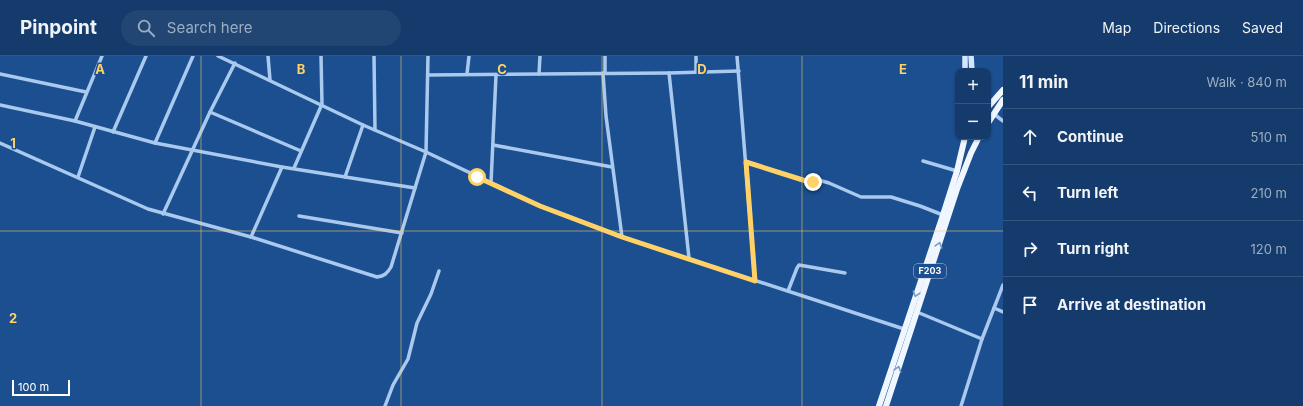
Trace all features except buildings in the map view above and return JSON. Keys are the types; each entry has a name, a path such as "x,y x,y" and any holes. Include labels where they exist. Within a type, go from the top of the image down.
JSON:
{"main road":[{"path":"965,56 965,68"},
{"path":"971,56 972,68"},
{"path":"991,104 1003,90"},
{"path":"991,118 1003,100"},
{"name":"F203","path":"879,406 943,215 964,140"},
{"name":"F203","path":"886,406 970,153 978,140"}],"street":[{"path":"75,121 102,56"},
{"path":"113,132 146,56"},
{"path":"155,143 193,56"},
{"path":"218,56 322,104 363,125 426,152 540,206 622,237 904,329"},
{"path":"268,56 270,80"},
{"path":"294,168 322,104 321,56"},
{"path":"374,56 375,130"},
{"path":"0,143 148,209 251,237 377,277 383,276 388,273 391,267 426,152 428,56"},
{"path":"467,74 468,56"},
{"path":"539,74 540,56"},
{"path":"605,56 604,73 606,116 622,237"},
{"path":"696,56 696,72"},
{"path":"737,56 755,281"},
{"path":"163,214 210,112 235,64"},
{"path":"428,75 739,71"},
{"path":"669,73 689,258"},
{"path":"0,74 86,92"},
{"path":"491,182 496,75"},
{"path":"0,105 75,121 155,143 282,167 415,188"},
{"path":"210,112 301,151"},
{"path":"994,114 1003,121"},
{"path":"344,176 363,125"},
{"path":"78,177 95,127"},
{"path":"493,145 612,167"},
{"path":"923,161 956,171"},
{"path":"746,162 806,181 822,181 829,183 861,197 890,197 943,215"},
{"path":"251,237 282,167"},
{"path":"299,216 402,233"},
{"path":"788,291 799,265 845,273"},
{"path":"385,406 393,385 408,359 416,323 431,294 439,272"},
{"path":"961,406 982,339 1003,284"},
{"path":"994,308 1003,312"},
{"path":"917,312 982,339"}],"route":[{"path":"477,177 491,182 540,206 622,237 755,281 746,162 813,182"}]}
